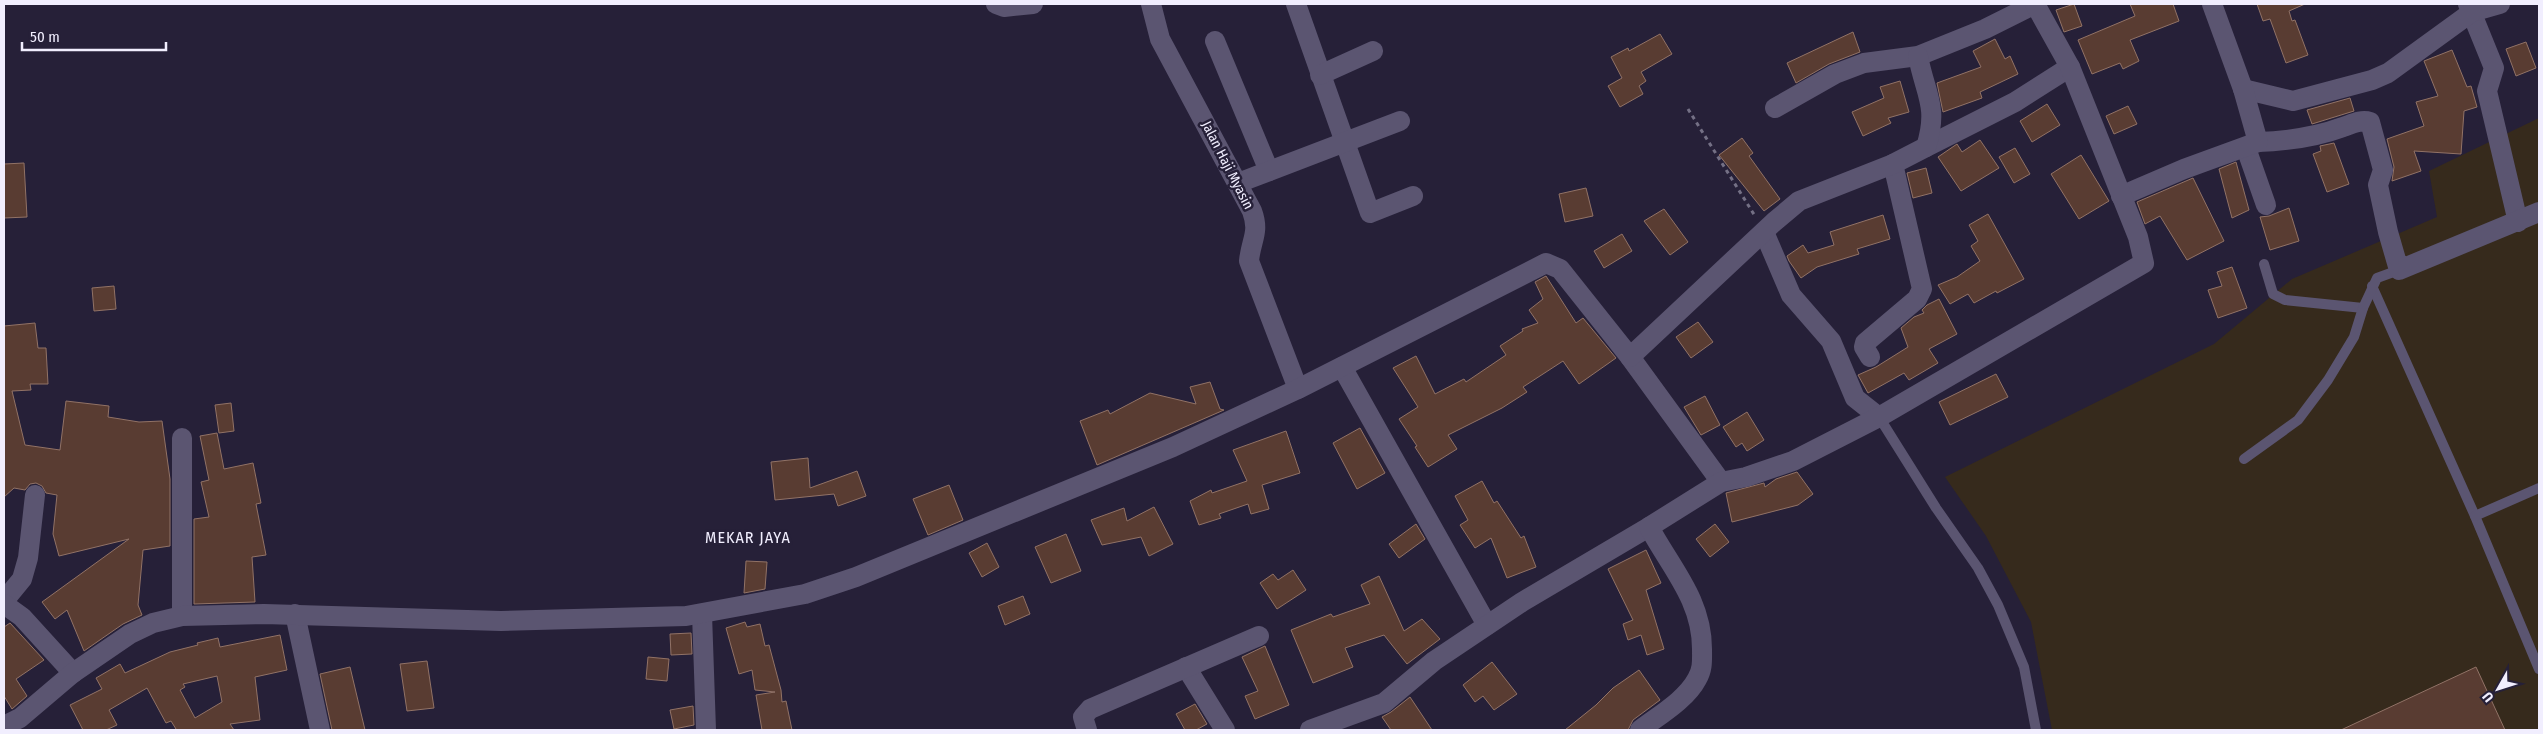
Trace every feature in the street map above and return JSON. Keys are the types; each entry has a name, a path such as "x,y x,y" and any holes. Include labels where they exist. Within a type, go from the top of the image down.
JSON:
{"street":[{"path":"996,4 1004,7 1033,4"},
{"name":"Jalan Haji Myasin","path":"1150,4 1160,39 1238,183 1257,225 1250,249 1249,261 1298,389"},
{"path":"1296,4 1370,213 1414,196"},
{"path":"1310,730 1384,702 1434,661 1487,625 1721,482 1746,477 1793,462 1879,417 2140,267 2145,261 2138,237 2070,67 2035,4 1985,29 1918,56 1864,63 1810,87 1776,108"},
{"path":"2212,4 2243,89 2252,145 2266,205"},
{"path":"2243,89 2293,102 2372,80 2388,73 2470,8 2500,4"},
{"path":"2470,8 2494,68 2487,91 2518,222"},
{"path":"1215,42 1269,171"},
{"path":"1320,75 1373,51"},
{"path":"1918,56 1930,98 1932,126 1926,147"},
{"path":"1630,357 1799,201 1893,164 2015,102 2070,67"},
{"path":"1238,183 1400,121"},
{"path":"2121,196 2184,169 2252,145 2318,135 2360,121 2370,122 2382,170 2378,185 2399,270 2539,212"},
{"path":"1870,357 1864,347 1865,343 1917,299 1922,289 1893,164"},
{"path":"1764,232 1791,296 1831,342 1856,398 1879,417"},
{"path":"4,726 20,718 74,673 130,634 153,623 182,616 295,614 501,621 702,614 805,594 856,577 1173,447 1298,389 1546,264 1560,269 1630,357 1721,482"},
{"path":"1342,366 1487,625"},
{"path":"182,438 182,616"},
{"path":"35,495 32,534 22,579 4,602 22,617 74,673"},
{"path":"1640,730 1692,686 1702,668 1702,632 1695,608 1676,569 1649,527"},
{"path":"295,614 320,730"},
{"path":"702,614 706,730"},
{"path":"1087,730 1083,717 1090,709 1259,636"},
{"path":"1186,667 1225,730"}],"lane":[{"path":"2264,264 2273,294 2285,300 2363,308"},
{"path":"2244,460 2298,420 2328,380 2354,336 2363,308 2377,278 2399,270"},
{"path":"2372,286 2475,516 2539,669"},
{"path":"1879,417 1936,508 1978,568 1998,605 2024,667 2036,730"},
{"path":"2475,516 2539,488"}],"path":[{"path":"1688,109 1764,232"}],"shaded area":[{"path":"2539,118 2539,730 2052,730 2031,622 1986,536 1945,477 2214,344 2292,279 2437,217 2429,171"}],"building":[{"path":"2074,4 2082,26 2064,32 2056,10"},
{"path":"2130,4 2173,4 2179,21 2130,40 2139,61 2123,69 2120,63 2092,74 2078,40 2135,16"},
{"path":"2257,4 2305,4 2289,11 2292,21 2295,20 2308,55 2286,63 2270,19 2263,21"},
{"path":"1853,32 1860,52 1829,64 1796,83 1787,63"},
{"path":"1660,34 1672,54 1641,72 1646,81 1639,86 1643,94 1620,107 1608,86 1622,78 1611,57 1628,48 1629,51"},
{"path":"1995,39 2005,59 2010,56 2018,74 1980,92 1982,98 1943,112 1937,83 1981,67 1973,51"},
{"path":"2526,42 2536,68 2516,76 2506,49"},
{"path":"2452,50 2467,87 2471,86 2477,107 2464,111 2461,154 2414,151 2421,171 2392,181 2394,167 2387,139 2424,126 2416,102 2438,96 2424,61"},
{"path":"1900,81 1909,112 1888,118 1891,123 1863,136 1852,112 1884,98 1880,87"},
{"path":"2350,98 2354,111 2312,124 2307,110"},
{"path":"2047,104 2060,125 2032,142 2020,121"},
{"path":"2128,106 2137,124 2114,134 2106,116"},
{"path":"1742,138 1753,153 1749,156 1780,199 1764,211 1719,155"},
{"path":"1980,140 1999,168 1961,191 1938,157 1957,144 1962,152"},
{"path":"2334,143 2349,184 2327,192 2313,154 2321,151 2320,146"},
{"path":"2015,148 2030,174 2014,183 1999,157"},
{"path":"2081,155 2109,201 2079,219 2051,174"},
{"path":"2236,162 2249,210 2232,218 2219,169"},
{"path":"24,163 27,217 4,218 4,164"},
{"path":"1926,168 1932,193 1913,198 1907,173"},
{"path":"2193,178 2224,241 2187,260 2160,216 2145,224 2137,202"},
{"path":"1586,188 1593,216 1565,222 1559,194"},
{"path":"2289,208 2299,241 2270,250 2260,217 2269,216"},
{"path":"1664,209 1688,242 1670,255 1644,221"},
{"path":"1988,214 2024,279 1974,303 1968,294 1950,304 1938,285 1957,277 1980,261 1971,246 1978,241 1969,225"},
{"path":"1883,215 1890,239 1857,249 1859,254 1817,267 1801,278 1789,261 1787,256 1803,245 1808,253 1834,245 1830,232"},
{"path":"1622,234 1632,251 1604,268 1594,251"},
{"path":"2232,267 2247,308 2218,318 2208,290 2222,286 2217,272"},
{"path":"1546,276 1576,323 1583,318 1616,358 1579,384 1563,361 1523,387 1527,392 1502,408 1448,435 1457,449 1428,467 1399,419 1418,407 1393,368 1416,356 1435,394 1464,379 1466,382 1506,355 1500,346 1523,331 1522,329 1538,323 1529,310 1543,299 1535,282"},
{"path":"114,286 116,309 94,311 92,288"},
{"path":"1939,299 1957,334 1929,349 1938,363 1909,380 1904,373 1868,393 1858,375 1876,367 1908,347 1901,328 1914,317 1924,313 1922,310 1927,305"},
{"path":"1698,322 1713,342 1691,358 1676,337"},
{"path":"35,323 38,348 46,348 48,384 30,384 31,390 12,391 25,445 60,450 66,401 109,406 108,417 139,422 162,421 170,479 170,546 143,550 138,605 142,615 123,624 84,651 67,610 55,619 42,602 129,539 59,556 53,534 57,495 46,493 42,486 36,483 30,484 25,490 14,488 4,497 4,326"},
{"path":"1996,374 2008,397 1950,425 1939,402"},
{"path":"1210,382 1220,409 1224,410 1097,465 1080,421 1108,410 1110,414 1150,393 1196,404 1190,387"},
{"path":"1705,396 1720,425 1701,435 1684,407"},
{"path":"231,403 234,431 219,433 215,405"},
{"path":"1747,412 1764,440 1747,451 1742,443 1736,447 1723,427"},
{"path":"1360,428 1385,473 1357,489 1333,443"},
{"path":"1286,431 1300,473 1262,485 1269,509 1251,514 1248,504 1219,514 1221,518 1199,525 1190,501 1211,490 1212,493 1247,481 1233,450"},
{"path":"217,433 224,469 253,463 261,503 256,504 266,555 252,557 255,602 194,604 194,519 209,517 201,482 209,480 200,436"},
{"path":"808,458 810,488 857,471 866,496 838,506 834,494 775,500 771,462"},
{"path":"1797,472 1813,494 1798,505 1732,522 1726,493 1764,483 1765,487 1776,479"},
{"path":"1482,481 1494,503 1497,501 1521,538 1524,536 1536,567 1507,578 1491,538 1475,548 1460,525 1468,520 1455,496"},
{"path":"949,485 963,520 928,535 913,499"},
{"path":"1154,507 1173,544 1149,556 1141,537 1102,545 1091,520 1124,508 1127,521"},
{"path":"1416,524 1425,539 1399,558 1389,544"},
{"path":"1715,524 1729,542 1710,557 1696,539"},
{"path":"1066,534 1081,571 1051,583 1035,547"},
{"path":"987,543 999,567 982,577 969,553"},
{"path":"1646,550 1661,583 1646,590 1664,649 1647,655 1641,635 1628,640 1623,624 1633,620 1608,569"},
{"path":"746,561 767,562 765,589 744,593"},
{"path":"1293,570 1306,590 1277,609 1260,583 1273,574 1278,580"},
{"path":"1379,576 1404,631 1422,619 1440,639 1407,664 1384,635 1345,648 1353,667 1313,683 1291,630 1331,614 1333,617 1370,604 1361,585"},
{"path":"1023,596 1030,614 1005,625 998,606"},
{"path":"745,622 747,627 760,624 765,646 769,645 781,690 782,702 786,701 792,730 762,730 756,695 775,692 755,690 752,670 739,674 726,628"},
{"path":"10,623 44,660 16,679 27,696 12,709 4,696 4,627"},
{"path":"691,633 692,654 671,655 670,634"},
{"path":"280,635 287,670 255,677 260,720 230,724 234,730 173,730 176,729 171,721 166,723 147,688 109,710 117,725 106,730 83,730 70,705 102,689 96,678 120,664 125,673 170,652 198,645 197,643 218,638 220,647","holes":["217,676 222,702 195,718 180,690 185,687 183,684"]},
{"path":"1265,646 1289,705 1255,719 1245,696 1258,691 1242,657"},
{"path":"648,657 669,659 667,681 646,679"},
{"path":"427,661 434,708 407,711 400,664"},
{"path":"1492,662 1517,694 1494,710 1483,696 1475,702 1463,685"},
{"path":"350,667 365,730 332,730 320,674"},
{"path":"2476,667 2505,730 2341,730"},
{"path":"1639,670 1660,700 1633,720 1628,730 1565,730 1596,705 1613,688"},
{"path":"1410,697 1432,730 1391,730 1382,717"},
{"path":"1195,704 1207,724 1196,730 1185,730 1176,714"},
{"path":"693,706 694,725 674,729 670,710"}],"district":[{"name":"MEKAR JAYA","path":"748,537"}]}
